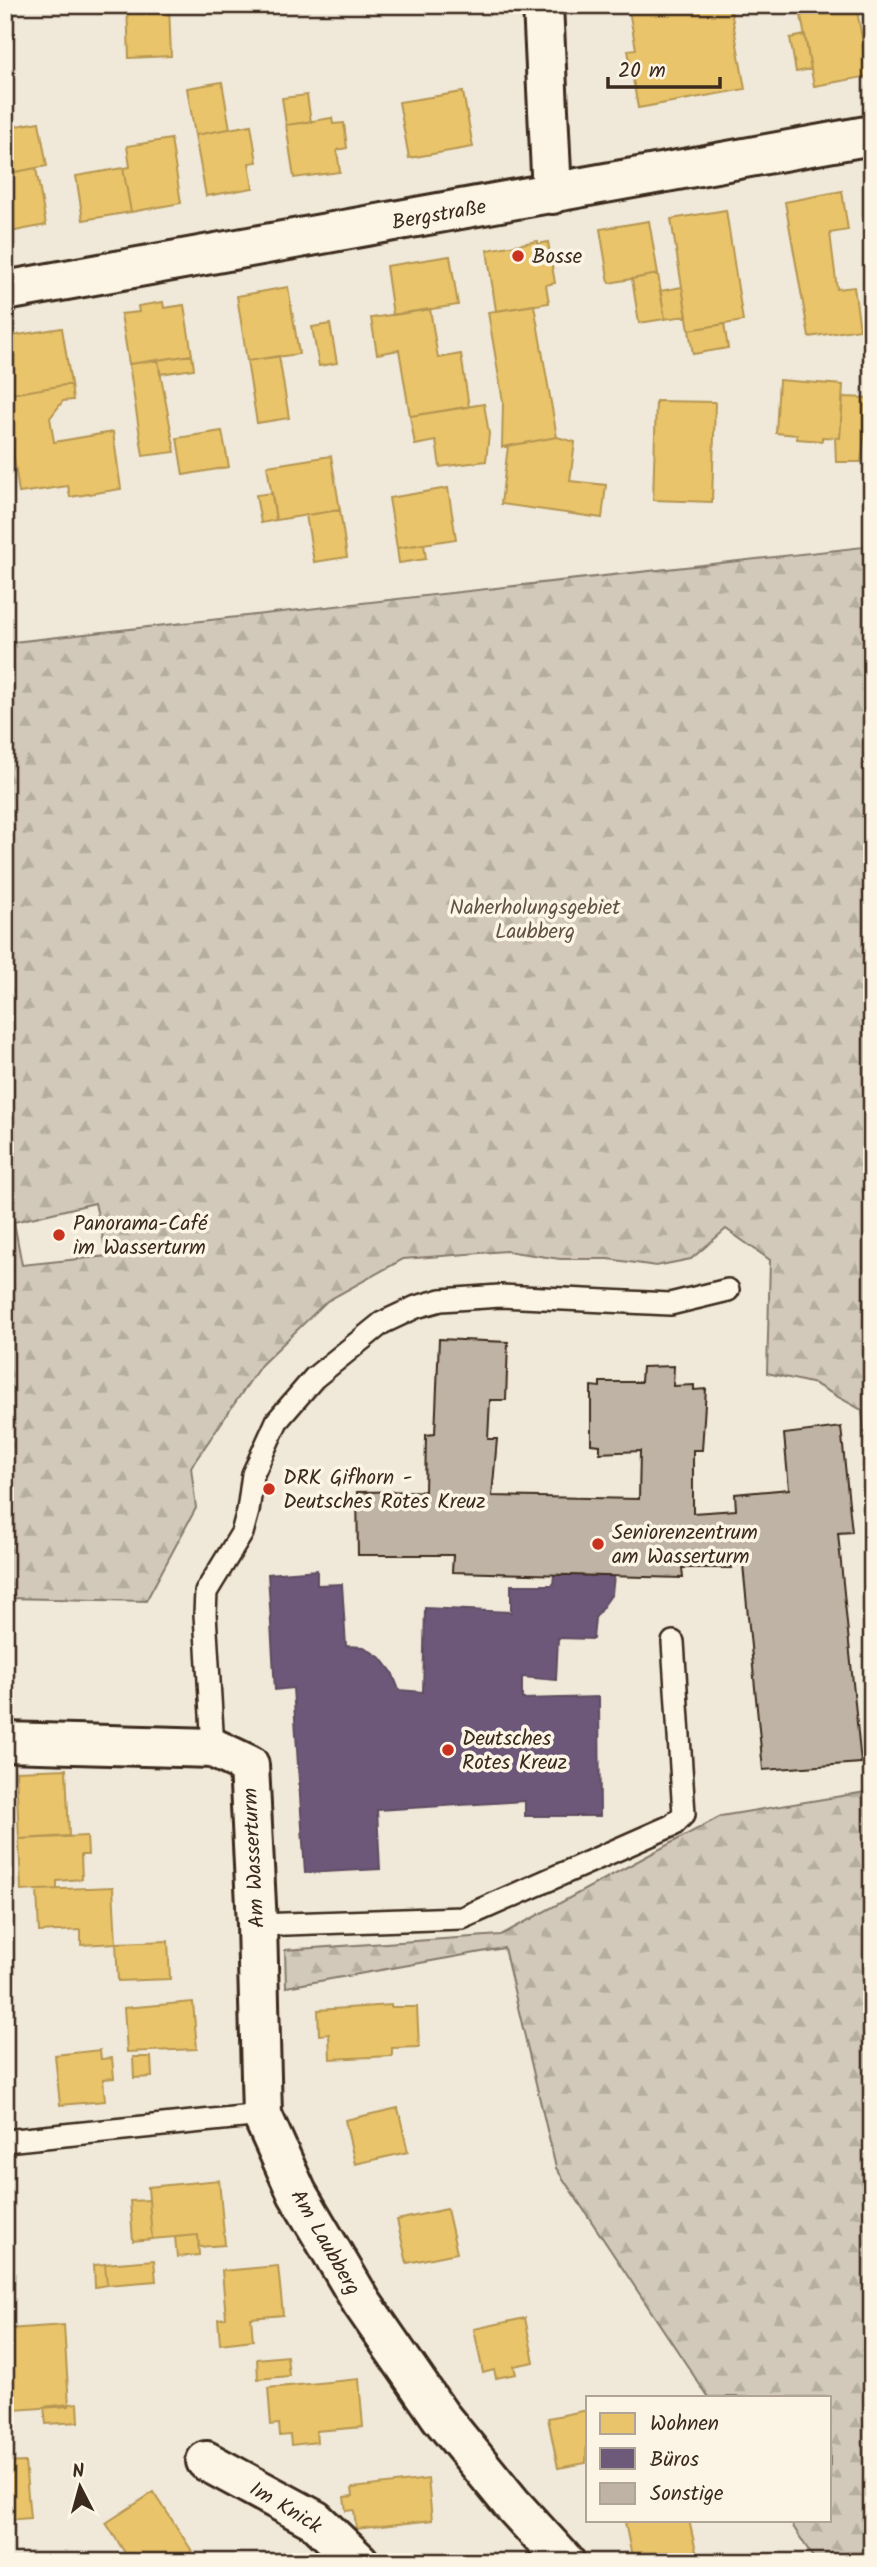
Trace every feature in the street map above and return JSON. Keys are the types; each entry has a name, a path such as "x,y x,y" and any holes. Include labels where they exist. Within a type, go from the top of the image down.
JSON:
{"street":[{"path":"543,5 552,194"},
{"name":"Bergstraße","path":"5,291 872,135"},
{"name":"Am Wasserturm","path":"5,1742 213,1748 249,1765 262,2115"},
{"name":"Am Laubberg","path":"262,2115 297,2193 362,2303 440,2416 511,2503 565,2562"},
{"name":"Im Knick","path":"206,2461 315,2520 359,2562"}],"lane":[{"path":"213,1748 206,1592 242,1533 253,1474 277,1421 314,1378 382,1323 416,1307 441,1300 500,1296 670,1304 728,1290"},
{"path":"257,1925 462,1918 673,1825 684,1814 673,1643"},
{"path":"5,2141 262,2115"}],"green space":[{"name":"Naherholungsgebiet Laubberg","path":"872,546 872,1509 862,1410 815,1384 767,1373 770,1260 726,1229 691,1259 656,1266 608,1259 560,1259 506,1251 403,1259 327,1301 261,1365 191,1467 196,1508 146,1601 5,1598 5,643","holes":["95,1203 107,1256 22,1265 14,1222"]},
{"path":"872,1791 872,2562 816,2562 790,2522 832,2522 832,2396 707,2396 556,2168 504,1948 286,1987 285,1950 501,1935 721,1816"}],"building: Wohnen":[{"path":"127,5 169,5 171,56 129,58"},
{"path":"628,5 730,5 745,89 638,108 628,50 636,49"},
{"path":"799,5 856,5 869,76 814,86"},
{"path":"805,35 811,69 796,72 790,38"},
{"path":"222,82 230,129 195,135 187,88"},
{"path":"463,92 473,147 409,158 399,102"},
{"path":"307,95 311,122 286,125 282,98"},
{"path":"332,118 333,124 344,123 347,148 337,150 340,172 294,178 286,125"},
{"path":"39,122 47,166 10,173 5,128"},
{"path":"251,125 257,162 249,163 253,188 206,196 195,135"},
{"path":"171,139 181,203 131,212 123,168 130,167 127,146"},
{"path":"36,168 46,225 5,233 5,174"},
{"path":"123,168 131,212 83,220 76,176"},
{"path":"842,191 848,230 830,233 837,289 854,287 860,329 809,337 785,202"},
{"path":"726,210 743,321 689,330 671,219"},
{"path":"649,221 658,274 609,283 600,229"},
{"path":"538,241 538,244 548,242 555,283 546,285 549,303 496,311 487,250"},
{"path":"450,256 458,305 393,315 386,266"},
{"path":"658,274 665,319 639,323 632,279"},
{"path":"288,287 299,354 247,361 237,296"},
{"path":"682,287 687,316 665,319 660,291"},
{"path":"163,302 164,308 184,305 192,355 129,364 121,314 139,312 138,306"},
{"path":"534,305 557,437 502,447 503,402 488,312"},
{"path":"430,309 438,358 461,354 469,407 410,416 399,350 377,354 371,318"},
{"path":"330,324 337,363 319,366 312,327"},
{"path":"724,324 728,348 693,354 689,330"},
{"path":"62,328 71,384 5,395 5,337"},
{"path":"192,355 194,369 160,374 158,360"},
{"path":"279,356 289,418 257,423 247,361"},
{"path":"158,360 175,452 143,456 129,364"},
{"path":"779,380 843,385 840,438 822,437 822,441 797,439 797,435 776,433"},
{"path":"71,384 73,400 63,401 50,418 54,442 113,432 121,489 70,497 68,486 19,493 5,395"},
{"path":"843,397 869,398 861,462 836,462 835,438 840,438"},
{"path":"656,401 715,402 712,502 653,500"},
{"path":"484,404 489,434 486,461 440,467 436,441 415,445 410,416"},
{"path":"222,431 229,467 183,475 177,438"},
{"path":"557,437 575,442 570,481 606,485 602,518 501,504 508,446"},
{"path":"331,456 340,510 276,520 267,466"},
{"path":"448,488 456,539 397,548 389,498"},
{"path":"272,493 276,520 261,523 256,495"},
{"path":"340,510 347,557 314,562 306,515"},
{"path":"424,544 426,559 399,563 397,548"},
{"path":"66,1769 69,1836 19,1839 16,1771"},
{"path":"87,1836 88,1855 81,1855 82,1879 57,1881 57,1889 21,1891 19,1839"},
{"path":"113,1887 116,1943 81,1945 81,1930 39,1932 37,1890"},
{"path":"168,1941 170,1979 118,1981 116,1943"},
{"path":"193,2002 197,2049 127,2052 124,2008"},
{"path":"391,2005 417,2007 419,2047 392,2048 392,2056 330,2059 329,2034 319,2035 318,2010"},
{"path":"100,2050 101,2059 112,2058 114,2078 103,2079 105,2101 60,2105 55,2055"},
{"path":"133,2057 151,2057 152,2077 134,2078"},
{"path":"398,2108 408,2152 355,2164 345,2120"},
{"path":"219,2180 225,2245 199,2247 198,2235 152,2239 148,2187"},
{"path":"149,2200 152,2239 133,2241 130,2201"},
{"path":"447,2209 457,2253 407,2263 397,2220"},
{"path":"198,2235 199,2255 177,2257 175,2237"},
{"path":"154,2260 156,2281 107,2285 105,2264"},
{"path":"105,2264 107,2285 95,2287 94,2265"},
{"path":"278,2266 283,2315 251,2318 253,2340 220,2344 218,2319 226,2318 222,2271"},
{"path":"525,2318 534,2362 514,2366 516,2374 496,2378 494,2370 483,2373 474,2329"},
{"path":"64,2325 69,2406 14,2410 8,2329"},
{"path":"5,2329 8,2329 10,2363 5,2363"},
{"path":"287,2356 289,2376 258,2379 257,2359"},
{"path":"359,2379 363,2427 316,2431 317,2442 291,2445 290,2435 280,2436 279,2424 271,2425 268,2388"},
{"path":"78,2403 79,2422 46,2424 44,2407"},
{"path":"586,2410 586,2463 558,2468 548,2418"},
{"path":"25,2462 30,2518 5,2520 5,2463"},
{"path":"428,2479 432,2520 356,2529 354,2510 346,2511 344,2497 353,2496 352,2488"},
{"path":"154,2492 192,2551 176,2562 137,2562 131,2553 127,2556 106,2523"},
{"path":"625,2522 689,2522 698,2560 633,2562"}],"building: Büros":[{"name":"Deutsches Rotes Kreuz","path":"317,1570 317,1585 342,1584 346,1646 364,1647 382,1659 392,1672 399,1690 423,1692 425,1608 511,1612 511,1585 553,1585 554,1574 614,1576 612,1594 595,1618 593,1639 558,1638 556,1680 522,1677 522,1699 599,1697 600,1816 525,1816 525,1801 377,1810 380,1869 305,1873 293,1688 275,1690 268,1574"}],"building: Sonstige":[{"name":"Seniorenzentrum am Wasserturm","path":"439,1339 508,1342 506,1400 490,1400 488,1439 497,1439 492,1496 639,1499 640,1451 600,1453 600,1445 591,1444 591,1386 600,1387 600,1382 641,1382 642,1367 674,1366 673,1386 694,1385 694,1390 706,1389 702,1450 693,1450 693,1513 736,1510 735,1494 789,1489 784,1434 841,1427 852,1532 838,1533 861,1763 763,1770 743,1565 731,1565 732,1568 682,1568 683,1578 452,1572 453,1555 358,1555 357,1492 425,1491 426,1435 435,1434"}],"place":[{"name":"Bosse","path":"518,256"},
{"name":"Panorama-Café im Wasserturm","path":"59,1235"},
{"name":"DRK Gifhorn - Deutsches Rotes Kreuz","path":"269,1489"},
{"name":"Seniorenzentrum am Wasserturm","path":"598,1544"},
{"name":"Deutsches Rotes Kreuz","path":"448,1750"}]}
